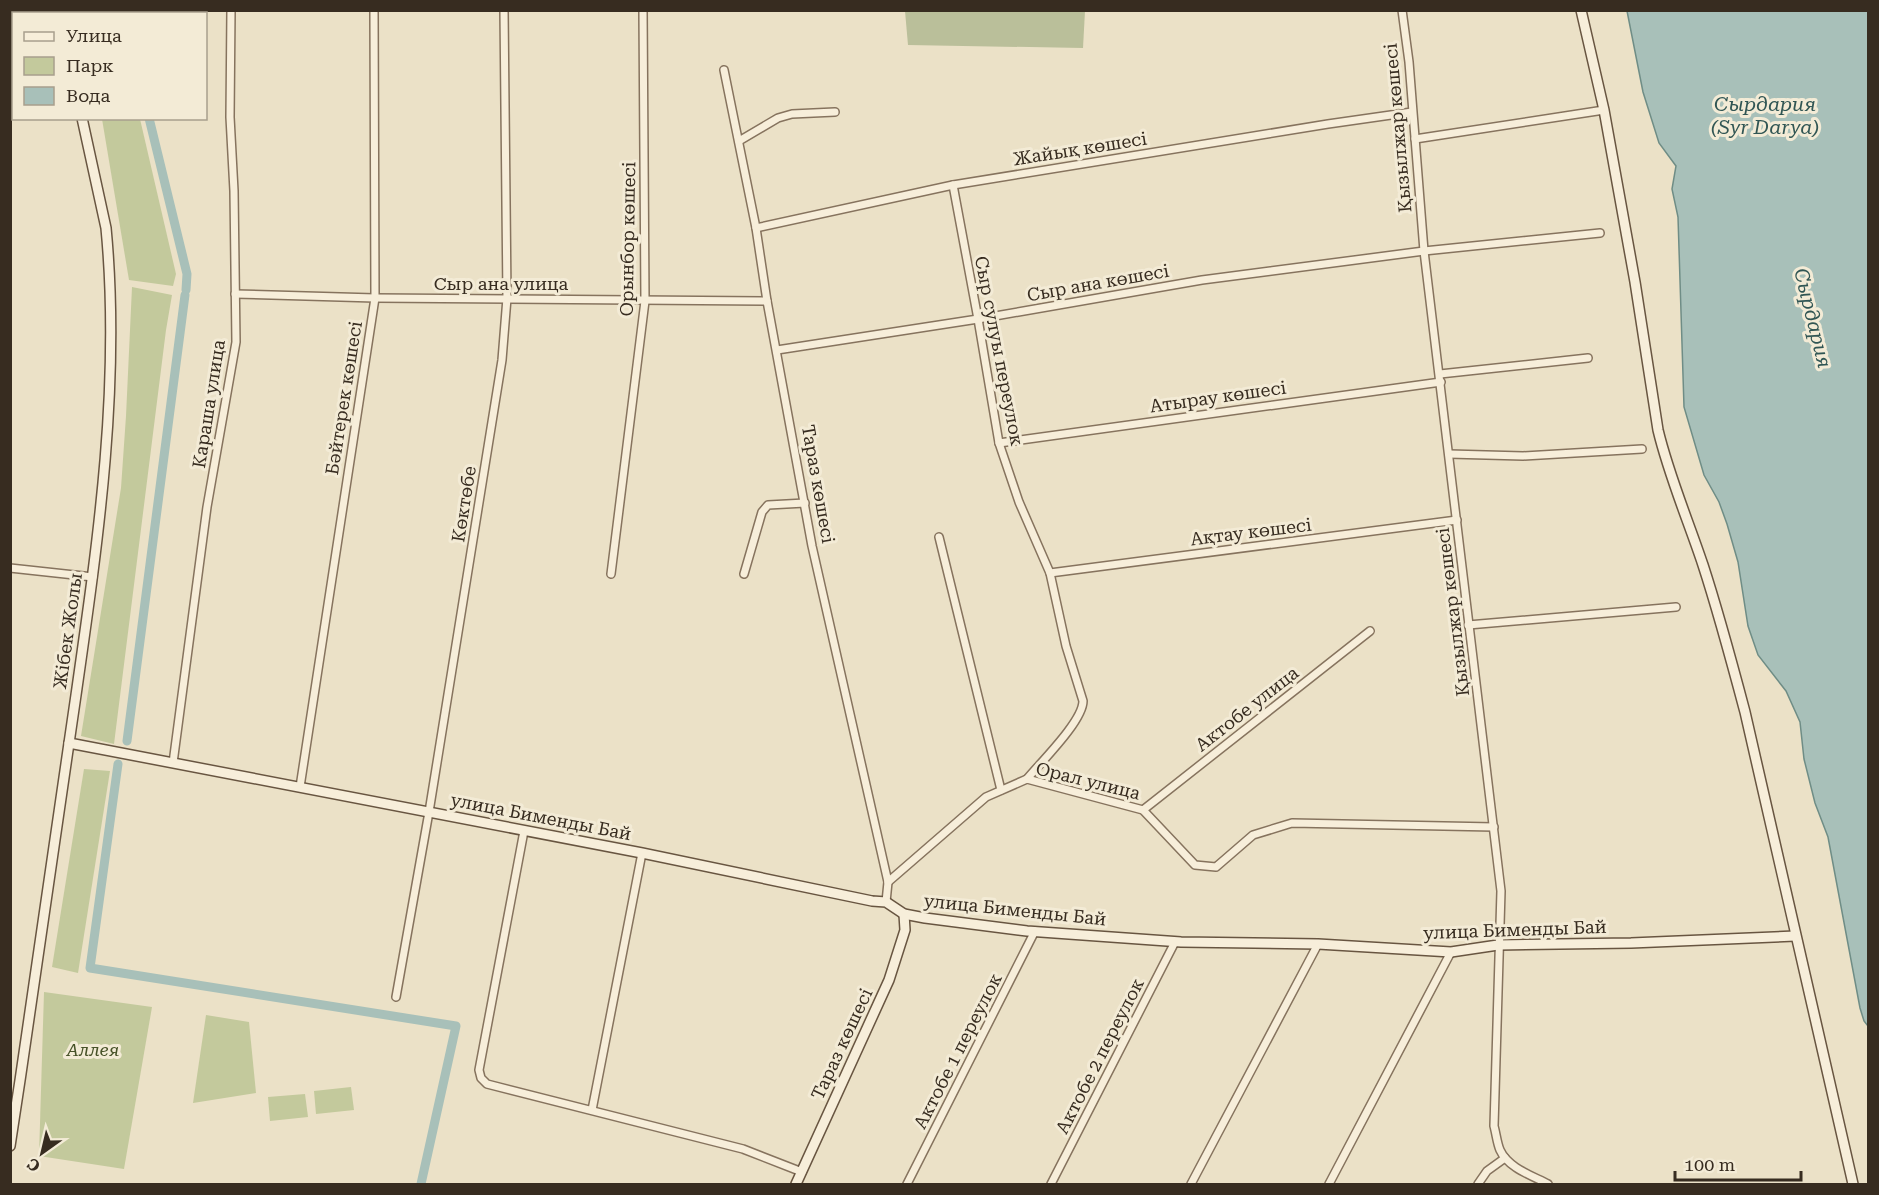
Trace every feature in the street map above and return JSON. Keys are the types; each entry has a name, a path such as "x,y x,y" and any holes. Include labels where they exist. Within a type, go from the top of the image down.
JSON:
{"street":[{"name":"Караша улица","path":"173,763 207,507 236,342 234,191 230,117 231,10"},
{"name":"Бәйтерек көшесі","path":"300,787 375,298 374,10"},
{"name":"Көктөбе","path":"396,998 429,812 502,360 507,298 504,10"},
{"name":"Орынбор көшесі","path":"611,574 645,300 643,10"},
{"name":"Қызылжар көшесі","path":"1402,10 1424,251 1501,891 1494,1126 1500,1150 1505,1158"},
{"path":"1581,10 1604,110 1635,282 1658,430 1727,641 1852,1185"},
{"name":"Тараз көшесі","path":"724,70 756,228 767,301 812,546 888,882 886,902"},
{"path":"1415,140 1604,110"},
{"path":"739,141 778,118 792,114 835,112"},
{"name":"Жайық көшесі","path":"756,228 953,185 1412,112"},
{"name":"Жібек Жолы","path":"10,1146 93,577 109,417 111,288 106,228 82,120"},
{"name":"Сыр сулуы переулок","path":"953,185 999,443 1019,502 1050,573 1066,646 1081,692 1083,708 1074,723 1027,779"},
{"name":"Сыр ана көшесі","path":"777,350 978,319 1202,280 1424,251 1600,233"},
{"name":"Сыр ана улица","path":"235,294 375,298 767,301"},
{"name":"Атырау көшесі","path":"999,443 1588,358"},
{"path":"1449,454 1522,456 1642,449"},
{"path":"744,574 762,512 768,505 805,503"},
{"name":"Ақтау көшесі","path":"1050,573 1457,520"},
{"path":"939,537 1001,790"},
{"path":"10,568 93,577"},
{"path":"1468,625 1676,607"},
{"name":"Актобе улица","path":"1143,810 1370,631"},
{"name":"улица Бименды Бай","path":"69,743 886,902 904,914 1035,931 1174,942 1318,944 1451,952 1498,945 1631,943 1795,936"},
{"name":"Орал улица","path":"888,882 986,797 1027,779 1143,810 1195,865 1216,867 1253,835 1292,823 1494,827"},
{"path":"524,831 479,1070 481,1078 487,1084 743,1149 802,1172"},
{"path":"592,1110 642,853"},
{"name":"Тараз көшесі","path":"796,1185 890,980 905,930 904,914"},
{"name":"Актобе 1 переулок","path":"907,1185 1035,931"},
{"name":"Актобе 2 переулок","path":"1051,1185 1174,942"},
{"path":"1191,1185 1318,944"},
{"path":"1329,1185 1451,952"},
{"path":"1478,1185 1487,1171 1505,1158 1548,1185"}],"green space":[{"path":"905,11 1085,11 1083,48 908,45"},
{"path":"102,120 140,120 176,274 173,286 129,280"},
{"path":"132,287 172,295 114,744 81,736 121,488"},
{"path":"84,769 110,771 78,973 52,967"},
{"name":"Аллея","path":"44,992 152,1007 124,1169 39,1156"},
{"path":"206,1015 249,1022 256,1093 193,1103"},
{"path":"351,1087 354,1110 316,1114 314,1091"},
{"path":"305,1094 308,1117 270,1121 268,1097"}],"water":[{"name":"Сырдария (Syr Darya)","path":"1627,11 1868,11 1868,1026 1860,1008 1828,837 1815,803 1804,759 1800,722 1786,691 1758,655 1748,626 1738,562 1727,524 1719,502 1704,475 1684,407 1678,217 1672,189 1676,166 1659,143 1643,92"}],"waterway":[{"path":"149,120 187,274 186,290"},
{"path":"127,741 185,295"},
{"path":"118,764 90,968 456,1026 421,1184"}],"water label":[{"name":"Сырдария","path":"1813,318"}]}
